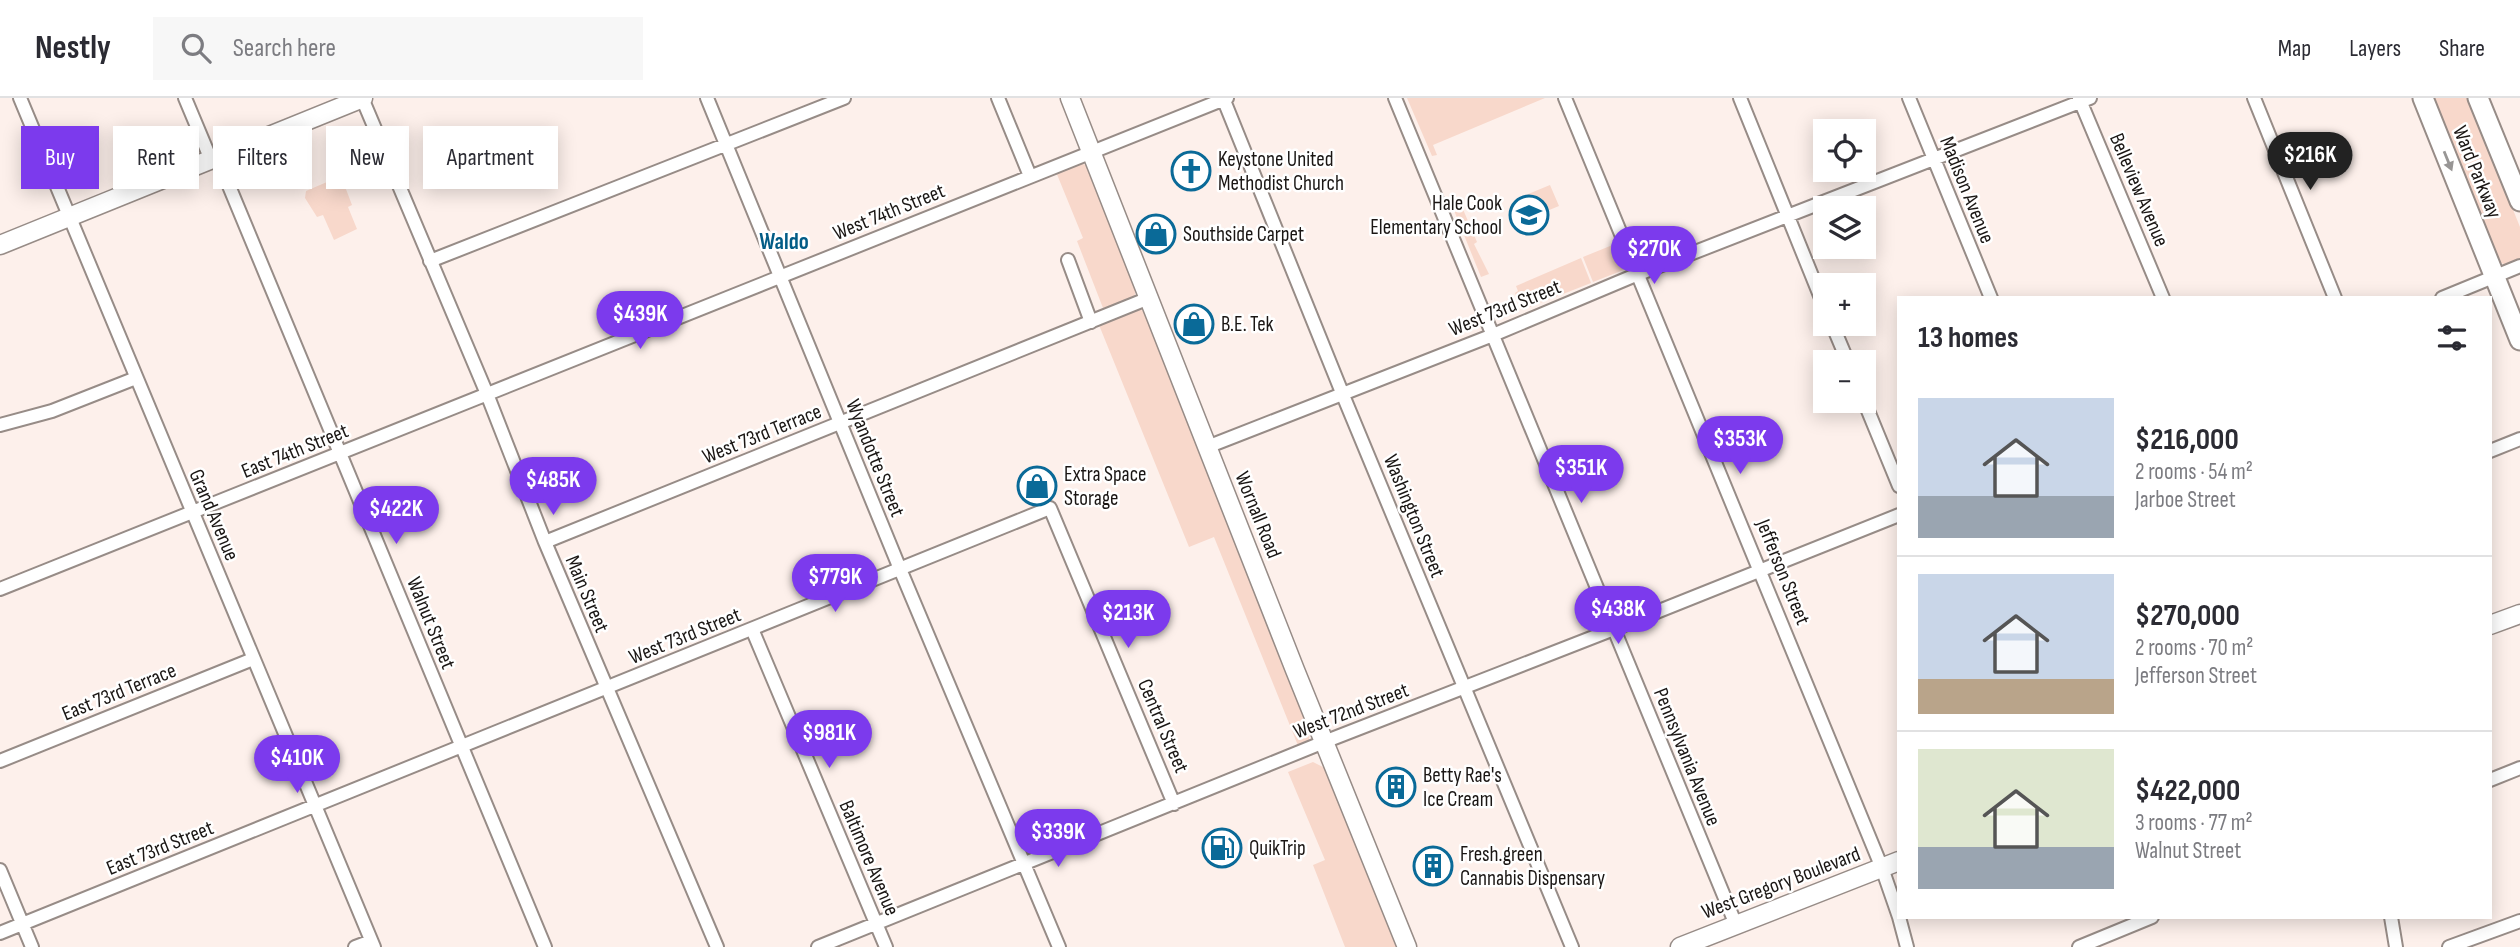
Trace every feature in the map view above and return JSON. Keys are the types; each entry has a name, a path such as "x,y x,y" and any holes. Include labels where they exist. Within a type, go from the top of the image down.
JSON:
{"main road":[{"path":"295,126 363,98"},
{"name":"Wornall Road","path":"1070,98 1407,947"},
{"name":"Ward Parkway","path":"2423,98 2520,340"},
{"name":"Ward Parkway","path":"2478,98 2520,201"},
{"path":"0,245 213,159"},
{"path":"2492,624 2520,614"},
{"name":"West Gregory Boulevard","path":"1680,947 1890,864"}],"street":[{"name":"Grand Avenue","path":"20,98 373,944"},
{"name":"Walnut Street","path":"185,98 213,157"},
{"name":"Main Street","path":"363,98 487,394 545,542 717,947"},
{"name":"Wyandotte Street","path":"707,98 900,569 1059,947"},
{"path":"430,261 844,98"},
{"path":"998,98 1030,176"},
{"name":"Pennsylvania Avenue","path":"1395,98 1736,925"},
{"name":"Jefferson Street","path":"1565,98 1761,570 1890,864 1897,905"},
{"path":"1740,98 1813,279"},
{"name":"Madison Avenue","path":"1909,98 1990,296"},
{"path":"2254,98 2333,296"},
{"name":"West 74th Street","path":"487,394 1224,99"},
{"name":"Washington Street","path":"1224,99 1342,393 1573,947"},
{"name":"West 73rd Street","path":"1207,447 2083,99"},
{"name":"Belleview Avenue","path":"2083,99 2162,296"},
{"name":"Walnut Street","path":"227,189 341,454 545,947"},
{"path":"1068,260 1091,322"},
{"path":"2447,296 2520,266"},
{"name":"West 73rd Terrace","path":"545,542 1149,298"},
{"path":"0,425 51,411 136,378"},
{"name":"East 74th Street","path":"0,589 487,394"},
{"path":"1869,413 1897,481"},
{"path":"2492,450 2520,439"},
{"name":"West 73rd Street","path":"606,688 1051,509"},
{"name":"Central Street","path":"1051,509 1174,804"},
{"name":"West 72nd Street","path":"818,947 1324,742 1897,516"},
{"name":"Baltimore Avenue","path":"752,629 886,947"},
{"name":"East 73rd Terrace","path":"0,761 253,659"},
{"name":"East 73rd Street","path":"0,933 606,688"},
{"path":"2492,779 2520,768"},
{"path":"0,870 32,947"},
{"name":"Jefferson Street","path":"1900,919 1907,947"},
{"path":"2079,947 2147,919"},
{"path":"2391,919 2396,947"},
{"path":"2449,947 2468,943 2520,921"},
{"path":"355,947 373,944"}],"shaded area":[{"path":"1407,98 1545,98 1433,145 1437,155 1432,156"},
{"path":"2432,98 2468,98 2520,227 2520,260 2506,265 2499,262"},
{"path":"1080,163 1086,165 1136,290 1134,298 1103,308 1077,241 1083,238 1056,172"},
{"path":"326,182 326,189 346,189 352,205 348,207 357,229 334,240 323,215 317,217 305,198 306,191"},
{"path":"1550,185 1559,206 1530,218 1521,197"},
{"path":"1459,200 1477,242 1474,244 1489,274 1481,277 1451,203"},
{"path":"1615,244 1626,269 1593,282 1583,257"},
{"path":"1581,258 1591,283 1522,310 1515,293 1518,291 1516,286"},
{"path":"1140,309 1145,313 1310,729 1309,740 1299,748 1214,537 1189,547 1099,325"},
{"path":"1313,762 1325,768 1397,947 1345,947 1313,865 1325,860 1288,772"}],"place":[{"name":"Keystone United Methodist Church","path":"1191,171"},
{"name":"Hale Cook Elementary School","path":"1529,215"},
{"name":"Southside Carpet","path":"1156,234"},
{"name":"B.E. Tek","path":"1194,324"},
{"name":"Extra Space Storage","path":"1037,486"},
{"name":"Betty Rae's Ice Cream","path":"1396,787"},
{"name":"QuikTrip","path":"1222,848"},
{"name":"Fresh.green Cannabis Dispensary","path":"1433,866"}],"district":[{"name":"Waldo","path":"784,242"}]}
